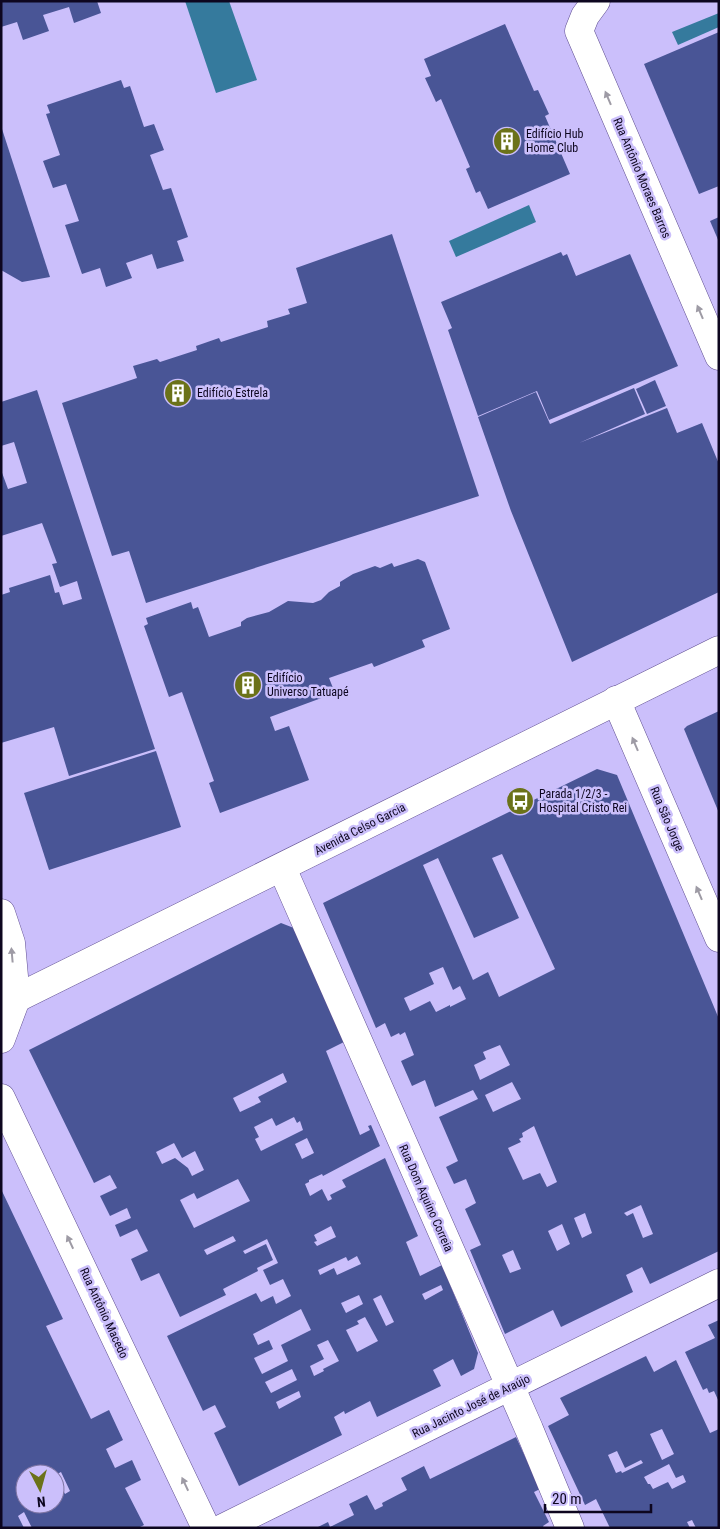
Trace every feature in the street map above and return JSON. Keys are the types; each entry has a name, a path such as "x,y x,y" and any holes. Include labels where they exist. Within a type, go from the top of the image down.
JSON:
{"street":[{"name":"Rua Antônio Moraes Barros","path":"596,1 585,16 580,32 719,356"},
{"name":"Avenida Celso Garcia","path":"9,1002 719,650"},
{"name":"Rua São Jorge","path":"616,700 719,938"},
{"name":"Rua Dom Aquino Correia","path":"282,868 570,1528"},
{"path":"1,913 11,943 9,1002 1,1039"},
{"name":"Rua Antônio Macedo","path":"1,1098 206,1528"},
{"name":"Rua Jacinto José de Araújo","path":"223,1528 719,1283"}],"water":[{"path":"185,1 229,1 257,80 216,93"},
{"path":"719,13 719,27 678,45 672,32"},
{"path":"529,205 536,222 456,257 449,241"}],"building":[{"path":"1,1 97,1 101,13 74,23 69,7 43,15 49,31 23,40 17,22 1,27"},
{"name":"Edifício Hub Home Club","path":"505,24 534,91 538,90 549,114 545,116 570,174 488,209 480,191 476,193 466,169 470,167 441,99 436,102 425,78 431,76 424,59"},
{"path":"719,32 719,186 699,194 644,64"},
{"path":"121,80 124,88 130,86 144,127 154,124 164,150 150,155 163,190 171,188 188,237 177,241 184,261 157,269 152,254 126,263 132,278 106,287 100,268 82,274 65,225 79,221 66,184 53,188 43,161 60,155 46,114 50,113 47,105"},
{"path":"2,129 50,277 22,282 1,270"},
{"path":"719,217 719,242 710,221"},
{"path":"392,234 479,496 146,603 129,551 112,556 62,403 137,378 133,366 157,359 160,362 197,350 196,346 219,338 221,342 268,327 267,321 290,314 288,309 307,303 296,268"},
{"path":"561,252 563,256 567,254 576,276 630,254 678,366 549,420 537,391 478,416 448,330 452,328 441,302"},
{"path":"655,380 666,406 647,414 636,389"},
{"path":"634,388 645,414 579,443 667,408 677,433 702,423 719,464 719,592 572,662 511,511 478,417 536,392 550,424"},
{"path":"37,390 155,749 69,776 54,727 1,743 1,595 10,592 9,588 50,575 55,593 59,592 63,605 82,599 77,581 60,587 52,564 57,563 42,523 1,536 1,470 8,489 27,483 14,442 1,446 1,402"},
{"name":"Edifício Universo Tatuapé","path":"418,559 425,562 450,629 422,640 425,647 374,667 372,663 329,678 335,693 270,717 275,731 289,726 309,780 220,813 209,783 214,781 182,692 169,697 144,626 148,624 146,618 191,602 193,609 198,607 209,637 241,626 241,622 247,618 269,612 288,601 313,603 321,600 329,592 340,586 340,582 353,574 375,566 380,568 392,563 394,567"},
{"path":"719,711 719,813 684,729"},
{"path":"156,751 181,827 49,870 24,793"},
{"path":"597,769 617,775 719,1019 719,1251 650,1284 642,1267 626,1275 633,1292 561,1327 553,1310 505,1334 470,1250 481,1245 465,1209 476,1203 466,1179 454,1184 446,1167 458,1161 439,1117 478,1099 473,1090 435,1107 425,1080 412,1086 401,1061 414,1055 405,1032 391,1037 385,1023 376,1028 323,903","holes":["502,854 555,969 499,997 488,972 473,980 423,865 438,858 474,938 519,918 492,858","443,967 453,990 460,986 466,999 436,1012 430,1001 410,1011 404,998 434,984 429,973","500,1045 510,1065 480,1080 474,1065 486,1059 483,1052","512,1082 521,1099 493,1112 485,1095","534,1126 557,1182 547,1187 540,1173 523,1180 508,1148 521,1142 519,1139 523,1137 522,1133","641,1205 653,1234 643,1238 633,1213 627,1216 624,1213","585,1213 592,1233 582,1238 574,1218","562,1224 570,1244 557,1251 548,1231","513,1250 521,1269 510,1273 502,1255"]},
{"path":"281,923 299,930 346,1041 326,1051 360,1135 370,1130 368,1126 371,1125 380,1146 323,1176 322,1174 309,1180 305,1184 310,1196 322,1189 328,1201 332,1199 330,1195 346,1187 342,1180 385,1158 418,1236 406,1242 420,1276 442,1265 478,1353 474,1369 461,1376 453,1359 433,1370 441,1386 377,1417 370,1401 345,1414 344,1411 334,1417 342,1435 239,1486 214,1433 226,1427 215,1405 203,1411 167,1336 256,1293 261,1302 273,1296 276,1304 291,1296 283,1279 270,1285 263,1270 278,1263 267,1239 243,1251 245,1254 266,1244 273,1260 257,1268 258,1271 223,1289 226,1295 180,1317 159,1273 141,1281 131,1259 148,1251 137,1229 120,1237 115,1225 131,1218 127,1208 110,1216 100,1196 117,1188 110,1175 94,1183 29,1050","holes":["283,1073 287,1082 258,1097 261,1102 240,1112 233,1098","294,1117 297,1123 300,1121 303,1130 261,1151 255,1139 259,1137 254,1127 272,1118 276,1126","307,1138 314,1153 302,1159 295,1144","174,1143 182,1158 195,1151 204,1170 192,1176 188,1168 175,1158 162,1164 156,1152","238,1179 250,1201 194,1228 180,1200 194,1193 197,1199","331,1226 336,1237 317,1246 314,1242 317,1241 314,1235","233,1236 236,1241 207,1255 204,1250","357,1256 361,1264 337,1275 334,1268 320,1275 318,1270 346,1257 348,1261","441,1285 443,1290 425,1300 422,1294","359,1295 363,1304 346,1313 341,1303","381,1295 394,1322 386,1326 373,1299","301,1309 311,1330 281,1345 288,1361 262,1374 254,1358 273,1349 269,1340 258,1345 253,1334","365,1317 378,1341 357,1352 346,1330 359,1324 357,1321","328,1340 339,1361 314,1376 310,1366 324,1359 317,1345","292,1369 297,1380 271,1393 265,1382","299,1391 301,1397 279,1409 276,1402"]},
{"path":"1,1189 63,1319 46,1326 91,1419 109,1410 123,1440 106,1449 115,1468 132,1460 141,1480 125,1488 144,1525 138,1528 32,1528 25,1514 65,1514 65,1494 70,1491 65,1480 65,1464 15,1464 15,1514 21,1514 18,1516 24,1528 1,1528"},
{"path":"719,1320 719,1402 714,1391 709,1393 707,1388 703,1390 685,1352 715,1338 708,1325"},
{"path":"646,1356 654,1372 676,1360 710,1433 719,1429 719,1528 696,1528 692,1520 687,1522 690,1528 610,1528 596,1499 585,1505 548,1426 569,1415 560,1398","holes":["662,1429 674,1454 662,1460 650,1434","617,1451 625,1468 641,1460 643,1463 622,1473 621,1471 616,1473 608,1455","669,1464 676,1478 683,1475 686,1482 672,1489 668,1482 653,1489 644,1477"]},
{"path":"516,1437 540,1489 534,1492 549,1522 543,1526 544,1528 316,1528 328,1522 330,1527 354,1515 349,1504 367,1495 375,1510 383,1506 382,1503 407,1490 401,1478 424,1466 430,1479"}],"place":[{"name":"Edifício Hub Home Club","path":"507,141"},
{"name":"Edifício Estrela","path":"178,393"},
{"name":"Edifício Universo Tatuapé","path":"248,685"},
{"name":"Parada 1/2/3 - Hospital Cristo Rei","path":"520,801"}]}
